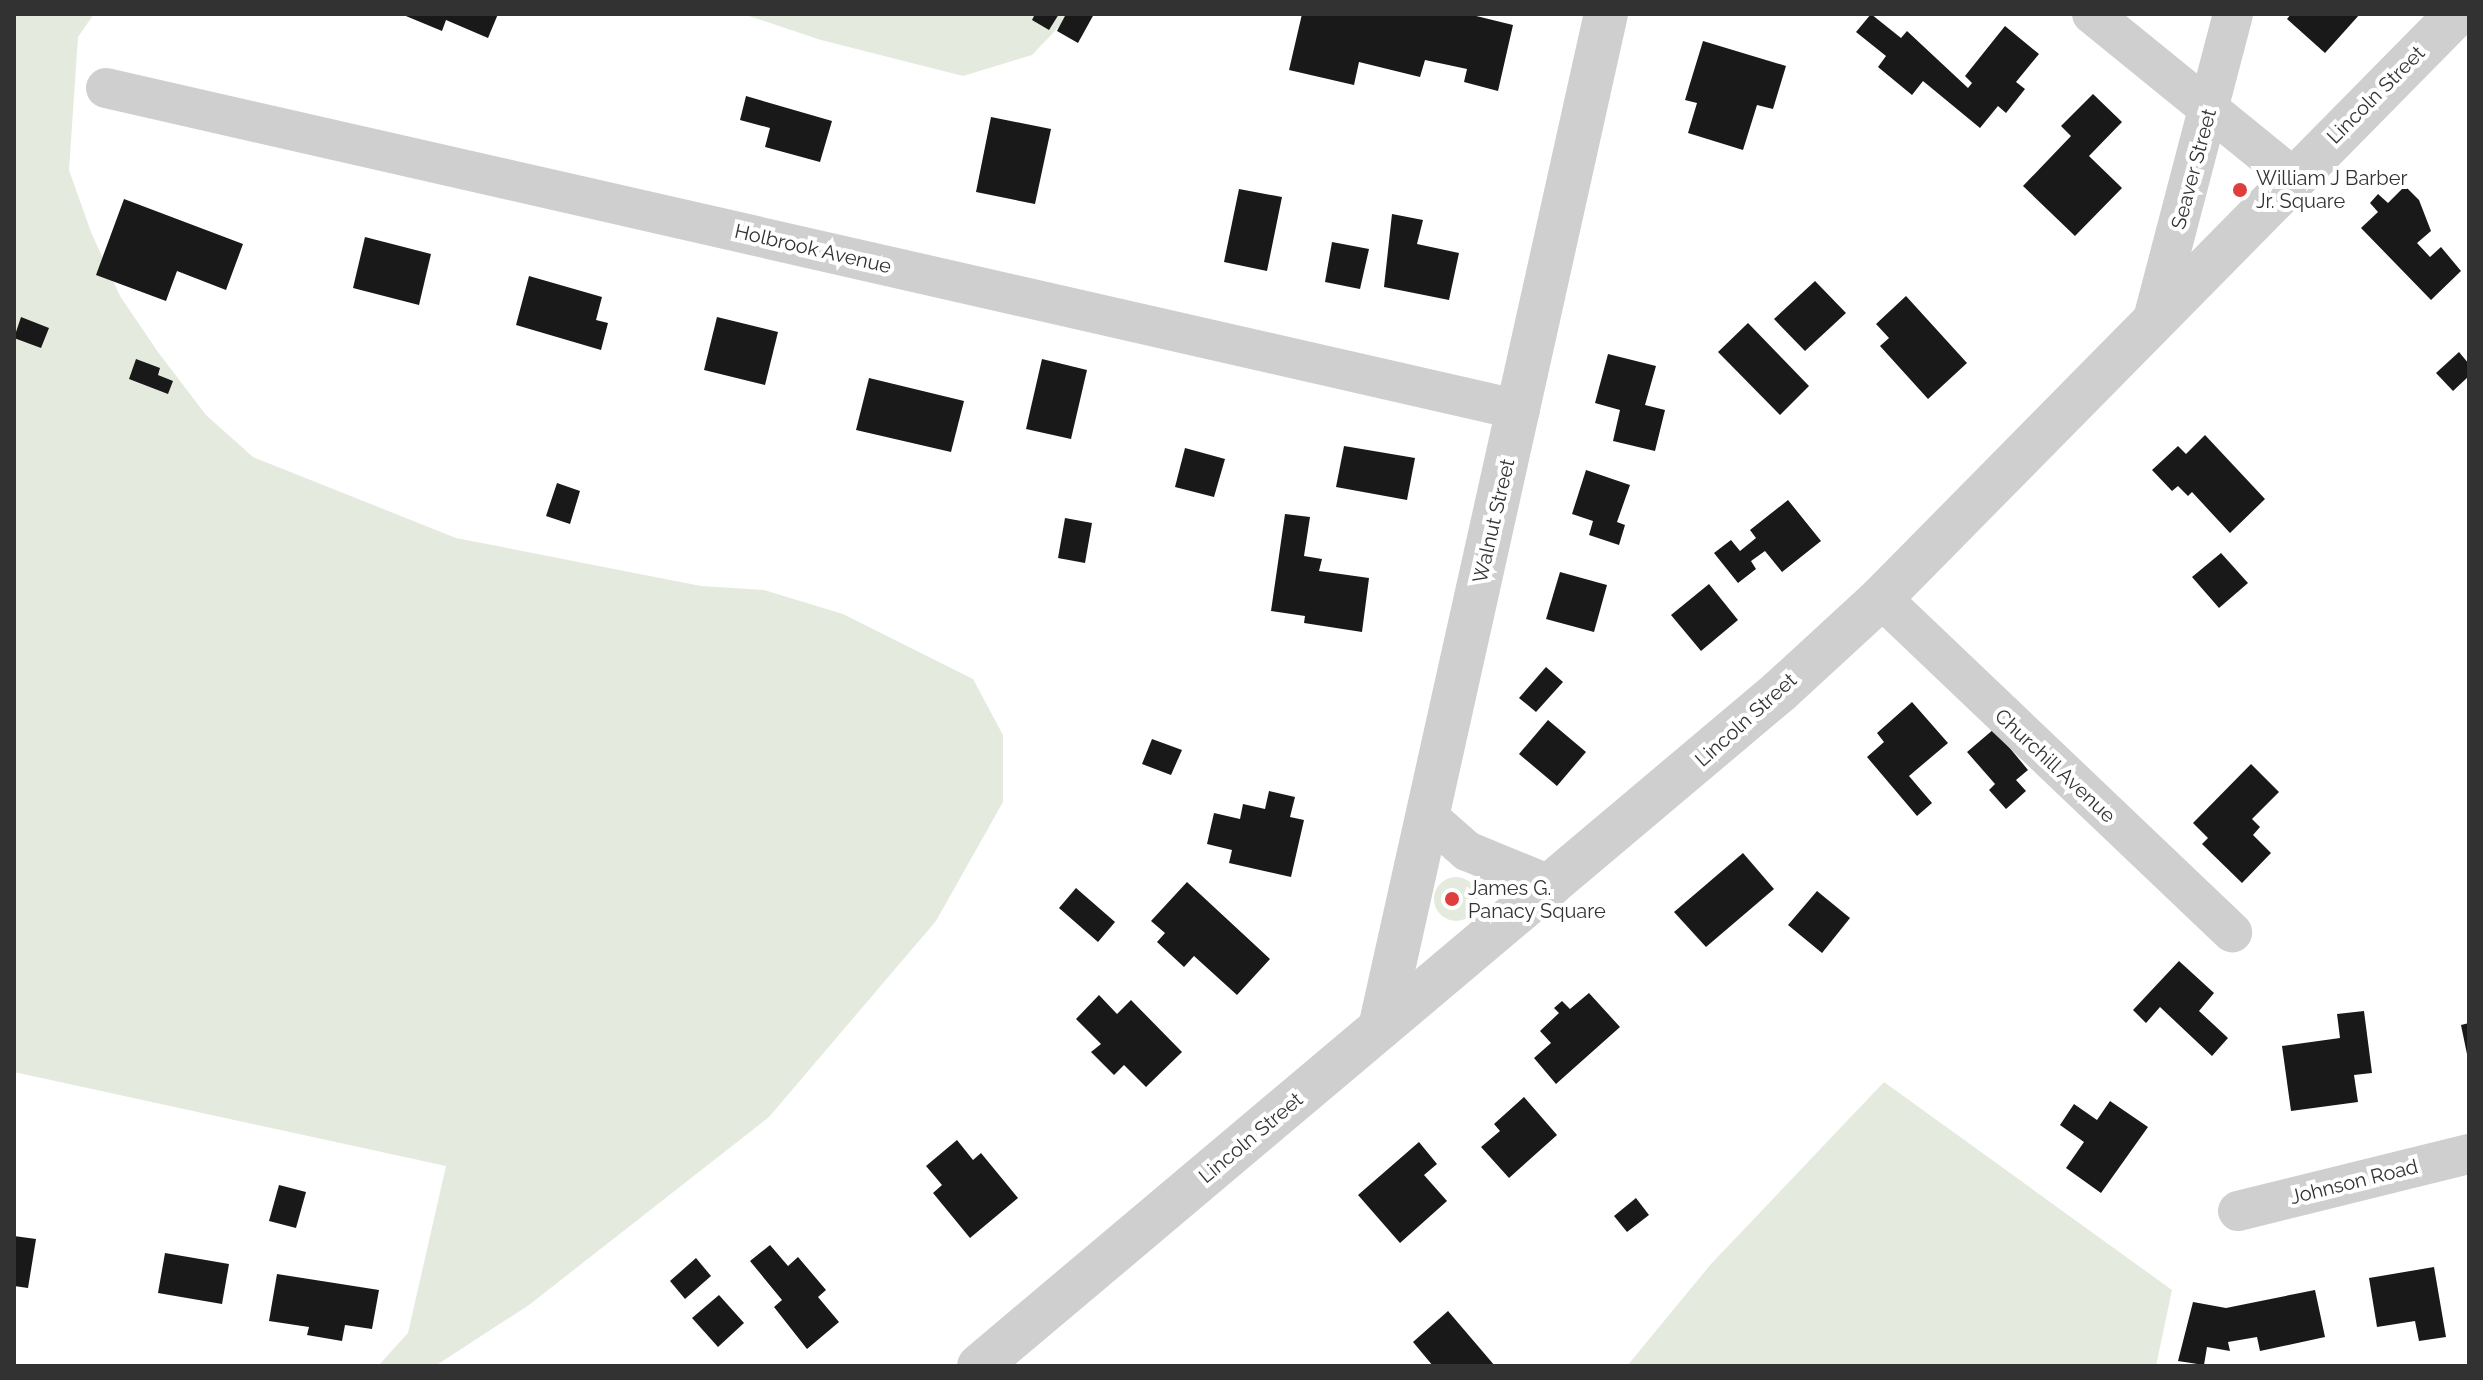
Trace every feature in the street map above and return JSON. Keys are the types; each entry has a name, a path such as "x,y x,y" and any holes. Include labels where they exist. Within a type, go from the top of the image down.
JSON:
{"street":[{"name":"Walnut Street","path":"1380,1028 1606,14"},
{"path":"2092,14 2294,178"},
{"name":"Seaver Street","path":"2152,323 2233,14"},
{"name":"Lincoln Street","path":"979,1366 1688,773 1881,598 2457,14"},
{"name":"Holbrook Avenue","path":"106,88 1520,410"},
{"name":"Churchill Avenue","path":"1881,598 2232,932"},
{"path":"1426,815 1467,851 1552,886"},
{"name":"Johnson Road","path":"2238,1211 2469,1154"}],"shaded area":[{"path":"14,14 94,14 78,37 69,170 91,232 120,296 158,352 206,415 253,457 456,538 701,586 764,590 843,614 973,679 1003,735 1003,802 936,921 769,1117 529,1305 435,1366 378,1366 408,1333 446,1166 14,1072"},
{"path":"743,14 1071,14 1032,55 963,76 821,40"},
{"path":"1456,877 1472,883 1478,899 1472,915 1456,921 1440,915 1434,899 1440,883"},
{"path":"1884,1082 2172,1290 2156,1366 1627,1366 1711,1264"}],"building":[{"path":"401,14 498,14 488,38 446,20 442,31"},
{"path":"1035,14 1059,14 1049,30 1032,20"},
{"path":"1066,14 1094,14 1078,43 1057,31"},
{"path":"1302,14 1468,14 1513,25 1498,91 1464,82 1467,69 1425,60 1420,77 1359,62 1354,85 1289,70"},
{"path":"1871,14 1901,38 1907,31 1968,88 1972,83 1965,76 2005,26 2039,54 2016,82 2025,89 2006,113 1998,106 1980,128 1923,81 1912,95 1878,67 1886,56 1856,32"},
{"path":"2291,14 2360,14 2325,53 2287,19"},
{"path":"1703,41 1786,66 1773,109 1757,105 1743,150 1688,133 1697,103 1685,100"},
{"path":"2093,94 2122,122 2089,156 2122,188 2075,236 2023,186 2071,136 2061,126"},
{"path":"746,96 832,121 820,162 765,147 770,128 740,120"},
{"path":"991,117 1051,129 1035,204 976,192"},
{"path":"2405,186 2419,200 2431,231 2417,243 2430,257 2441,247 2461,271 2431,300 2361,228 2378,212 2370,203 2378,194 2388,203"},
{"path":"1239,189 1282,197 1267,271 1224,262"},
{"path":"124,199 243,244 226,290 177,271 166,301 96,275"},
{"path":"1392,214 1423,220 1417,244 1459,253 1449,300 1384,287"},
{"path":"365,237 431,254 419,305 353,288"},
{"path":"1332,242 1369,249 1360,289 1325,282"},
{"path":"529,276 602,297 596,320 608,323 601,350 516,325"},
{"path":"1815,281 1846,313 1805,351 1774,319"},
{"path":"1906,296 1967,363 1928,399 1880,346 1889,338 1876,324"},
{"path":"21,317 49,328 41,348 14,338"},
{"path":"717,317 778,332 765,385 704,370"},
{"path":"1748,323 1809,386 1780,415 1718,352"},
{"path":"2459,352 2469,364 2469,376 2453,391 2436,373"},
{"path":"1608,354 1656,366 1645,405 1665,410 1655,451 1613,441 1620,410 1595,403"},
{"path":"136,359 160,368 158,375 173,381 168,394 129,379"},
{"path":"1042,359 1087,370 1071,439 1026,429"},
{"path":"869,378 964,401 951,452 856,430"},
{"path":"2205,435 2265,499 2230,533 2192,492 2188,496 2178,486 2172,491 2152,470 2178,446 2186,454"},
{"path":"1344,446 1415,458 1407,500 1336,487"},
{"path":"1185,448 1225,459 1214,497 1175,487"},
{"path":"1586,470 1630,485 1617,522 1625,525 1619,545 1589,535 1593,521 1572,514"},
{"path":"557,483 580,491 570,524 546,516"},
{"path":"1788,500 1821,541 1782,572 1765,551 1751,561 1756,569 1738,583 1714,553 1731,540 1740,551 1756,538 1750,530"},
{"path":"1285,514 1310,517 1304,556 1322,559 1319,571 1369,578 1362,632 1304,623 1305,616 1271,611"},
{"path":"1065,518 1092,523 1085,563 1058,558"},
{"path":"2221,553 2248,583 2219,608 2192,577"},
{"path":"1560,572 1607,585 1594,632 1546,619"},
{"path":"1709,584 1738,620 1701,651 1671,615"},
{"path":"1546,667 1563,682 1536,712 1519,698"},
{"path":"1912,702 1948,743 1909,776 1932,803 1917,816 1867,757 1884,742 1877,733"},
{"path":"1548,720 1586,752 1557,786 1519,754"},
{"path":"1994,729 2028,770 2016,780 2026,791 2006,809 1989,790 1995,784 1967,752"},
{"path":"1152,739 1182,750 1171,775 1142,764"},
{"path":"2251,764 2279,792 2252,819 2260,827 2253,835 2271,853 2242,883 2202,844 2208,838 2193,823"},
{"path":"1269,791 1295,797 1290,817 1304,820 1291,877 1229,863 1232,850 1207,844 1214,813 1240,819 1243,804 1265,809"},
{"path":"1743,853 1774,889 1706,947 1674,912"},
{"path":"1187,882 1270,959 1237,995 1194,956 1184,967 1157,942 1165,933 1151,921"},
{"path":"1076,888 1115,922 1098,942 1059,908"},
{"path":"1817,891 1850,918 1822,953 1788,925"},
{"path":"2179,961 2214,993 2199,1011 2228,1038 2212,1056 2160,1007 2146,1023 2133,1010"},
{"path":"1589,993 1620,1027 1556,1084 1534,1058 1551,1043 1540,1031 1559,1013 1554,1008 1562,1001 1570,1009"},
{"path":"1099,995 1117,1014 1131,1000 1182,1052 1146,1087 1124,1065 1114,1075 1091,1052 1101,1044 1076,1019"},
{"path":"2364,1011 2372,1073 2354,1075 2358,1102 2291,1111 2282,1046 2340,1038 2337,1014"},
{"path":"2469,1023 2469,1058 2468,1059 2461,1025"},
{"path":"1524,1097 1557,1135 1509,1178 1481,1147 1500,1131 1494,1124"},
{"path":"2110,1101 2148,1127 2101,1193 2066,1168 2084,1142 2060,1125 2074,1104 2097,1120"},
{"path":"957,1140 973,1160 981,1153 1018,1198 970,1238 933,1193 942,1185 926,1166"},
{"path":"1419,1142 1437,1164 1424,1175 1447,1201 1400,1243 1358,1195"},
{"path":"279,1185 306,1192 296,1228 269,1221"},
{"path":"1636,1198 1649,1215 1627,1232 1614,1216"},
{"path":"14,1236 36,1239 28,1288 14,1286"},
{"path":"770,1245 788,1266 798,1257 826,1290 818,1297 839,1322 807,1349 774,1307 782,1300 750,1261"},
{"path":"165,1253 229,1264 222,1304 158,1293"},
{"path":"696,1258 711,1276 685,1299 670,1281"},
{"path":"2434,1267 2446,1337 2419,1341 2415,1321 2377,1327 2369,1278"},
{"path":"277,1274 379,1290 372,1329 345,1325 342,1341 307,1335 309,1327 269,1321"},
{"path":"2315,1290 2325,1337 2260,1351 2257,1337 2228,1342 2230,1351 2207,1347 2204,1365 2178,1361 2193,1302 2226,1308"},
{"path":"719,1295 744,1323 718,1347 692,1318"},
{"path":"1448,1311 1495,1366 1433,1366 1413,1342"}],"place":[{"name":"William J Barber Jr. Square","path":"2240,190"},
{"name":"James G. Panacy Square","path":"1452,899"}]}
